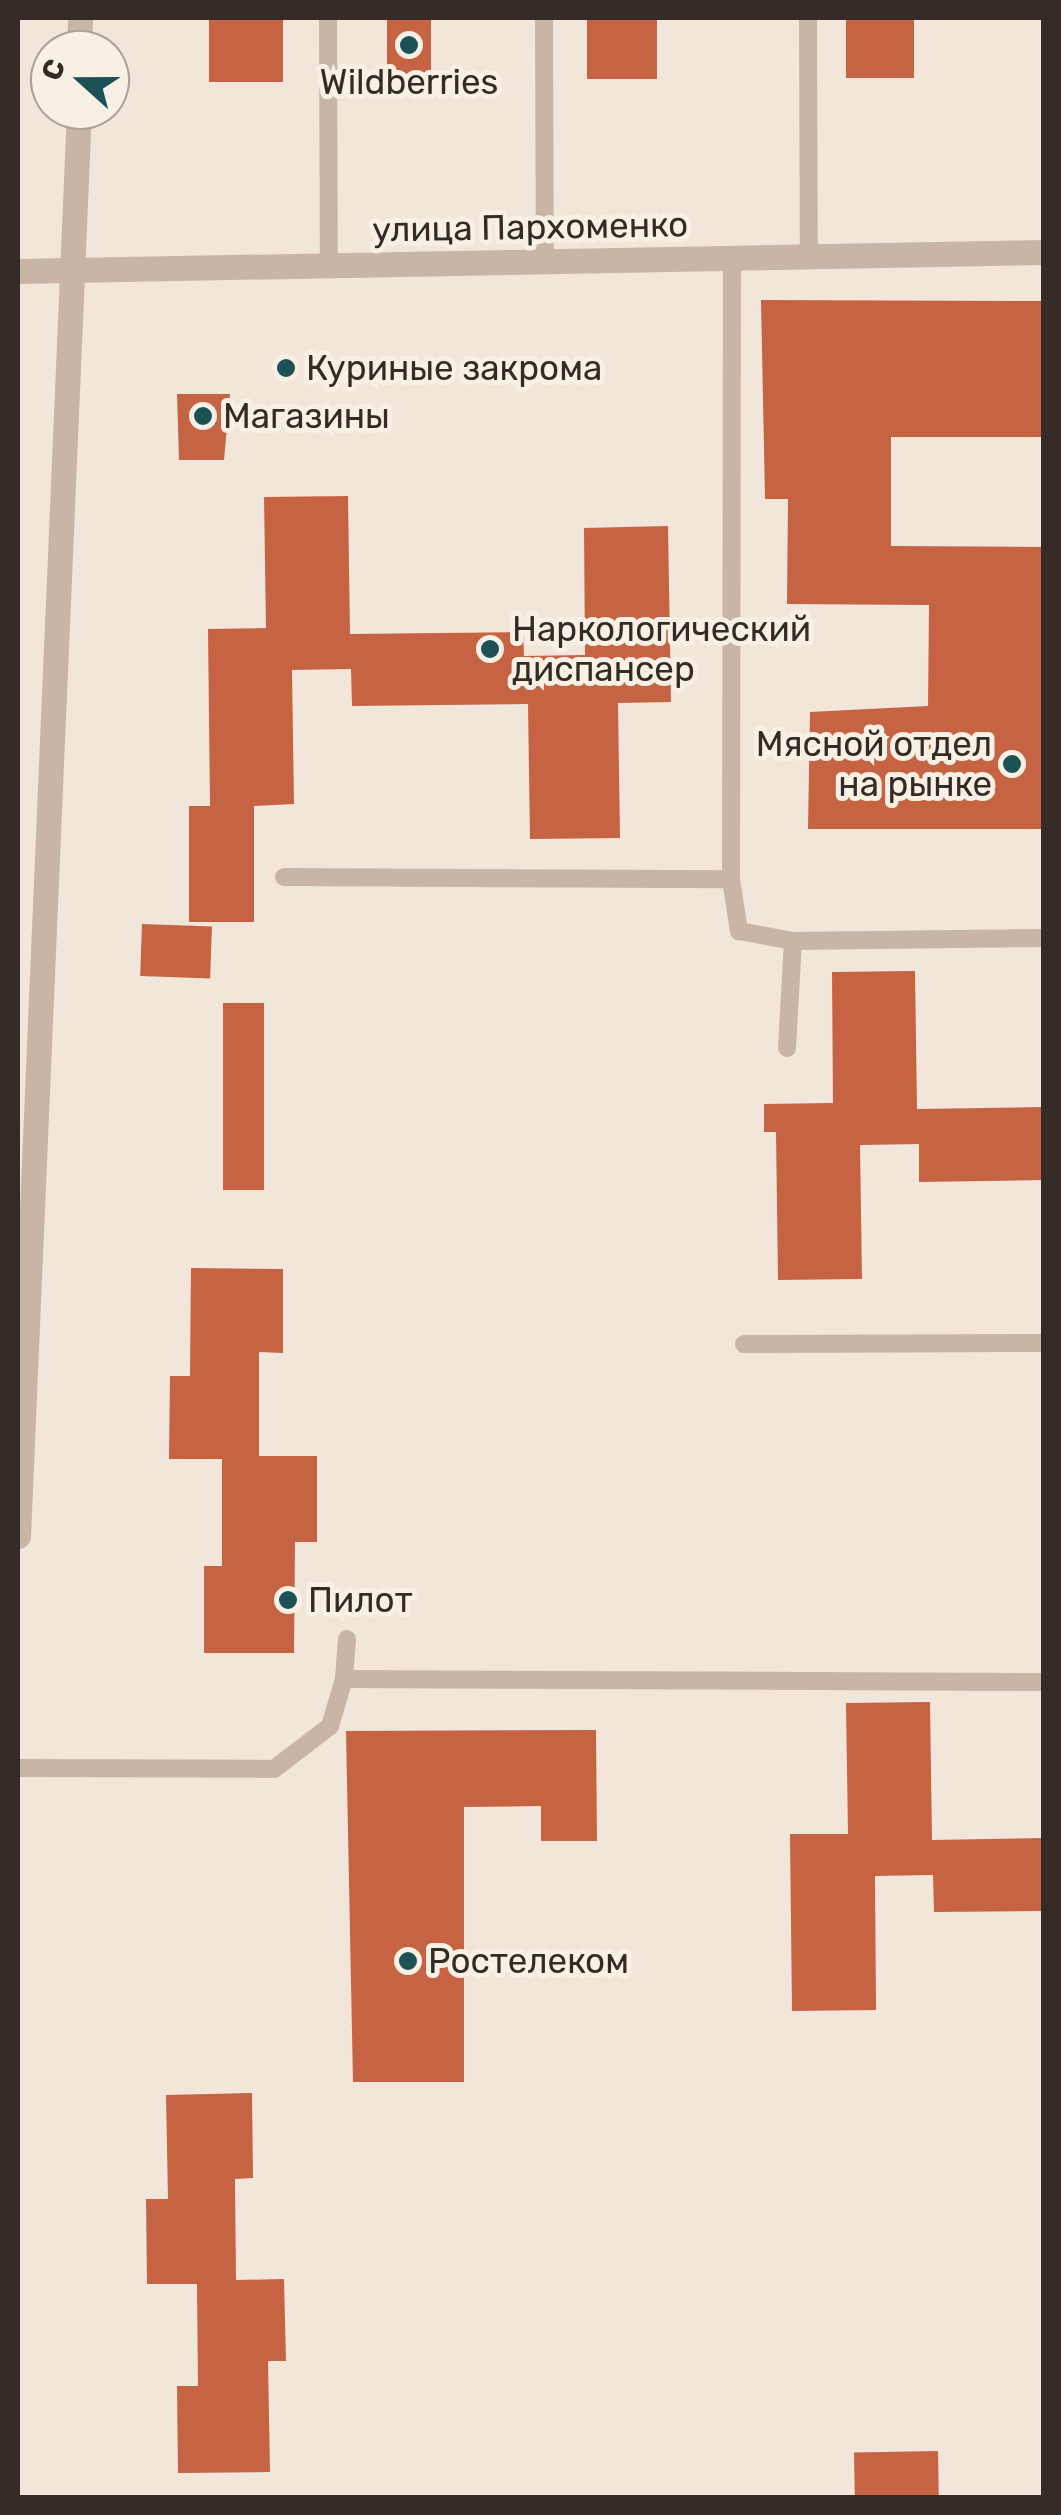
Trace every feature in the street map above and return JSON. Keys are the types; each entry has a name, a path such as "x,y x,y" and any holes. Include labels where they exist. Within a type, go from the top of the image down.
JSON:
{"street":[{"path":"18,1536 77,270 79,130"},
{"name":"улица Пархоменко","path":"18,271 1044,252"}],"lane":[{"path":"328,18 329,266"},
{"path":"544,18 545,261"},
{"path":"808,18 810,256"},
{"path":"732,258 731,880 739,931 793,941 1044,938"},
{"path":"284,878 731,880"},
{"path":"787,1048 793,941"},
{"path":"744,1344 1044,1342"},
{"path":"18,1768 274,1769 330,1726 344,1679 346,1639"},
{"path":"344,1679 1044,1682"}],"building":[{"path":"209,18 283,18 283,82 209,82"},
{"name":"Wildberries","path":"387,18 431,18 431,74 387,74"},
{"path":"587,18 657,18 657,79 587,79"},
{"path":"846,18 914,18 914,78 846,78"},
{"path":"761,300 1044,301 1044,437 891,437 891,546 1044,547 1044,829 808,829 810,712 928,706 929,605 787,604 788,499 765,499"},
{"name":"Магазины","path":"177,394 230,394 224,460 179,460"},
{"path":"348,496 350,634 523,632 524,656 585,655 584,528 668,526 671,702 618,703 620,838 530,839 528,704 352,706 351,669 292,670 294,804 254,806 254,922 189,922 189,806 210,806 208,629 266,628 264,497"},
{"path":"142,924 212,926 210,978 140,976"},
{"path":"915,971 917,1109 1044,1107 1044,1180 919,1182 919,1144 860,1145 862,1279 778,1280 776,1132 764,1132 764,1104 833,1103 832,972"},
{"path":"223,1003 264,1003 264,1190 223,1190"},
{"path":"191,1268 283,1269 283,1353 259,1352 259,1456 317,1456 317,1542 295,1542 294,1653 204,1653 204,1566 222,1566 222,1459 169,1459 170,1376 190,1376"},
{"path":"930,1702 932,1840 1044,1838 1044,1911 934,1912 933,1875 875,1876 876,2010 792,2011 790,1834 848,1834 846,1703"},
{"name":"Ростелеком","path":"596,1730 597,1841 541,1841 541,1806 464,1807 464,2082 353,2082 346,1731"},
{"path":"252,2093 253,2178 235,2179 236,2280 284,2279 286,2361 268,2361 270,2472 178,2473 177,2386 198,2386 197,2284 147,2284 146,2199 168,2199 166,2095"},
{"path":"938,2451 939,2498 855,2498 854,2452"}],"place":[{"name":"Wildberries","path":"409,45"},
{"name":"Куриные закрома","path":"286,368"},
{"name":"Магазины","path":"203,416"},
{"name":"Наркологический диспансер","path":"490,649"},
{"name":"Мясной отдел на рынке","path":"1012,764"},
{"name":"Пилот","path":"288,1600"},
{"name":"Ростелеком","path":"408,1961"}]}
